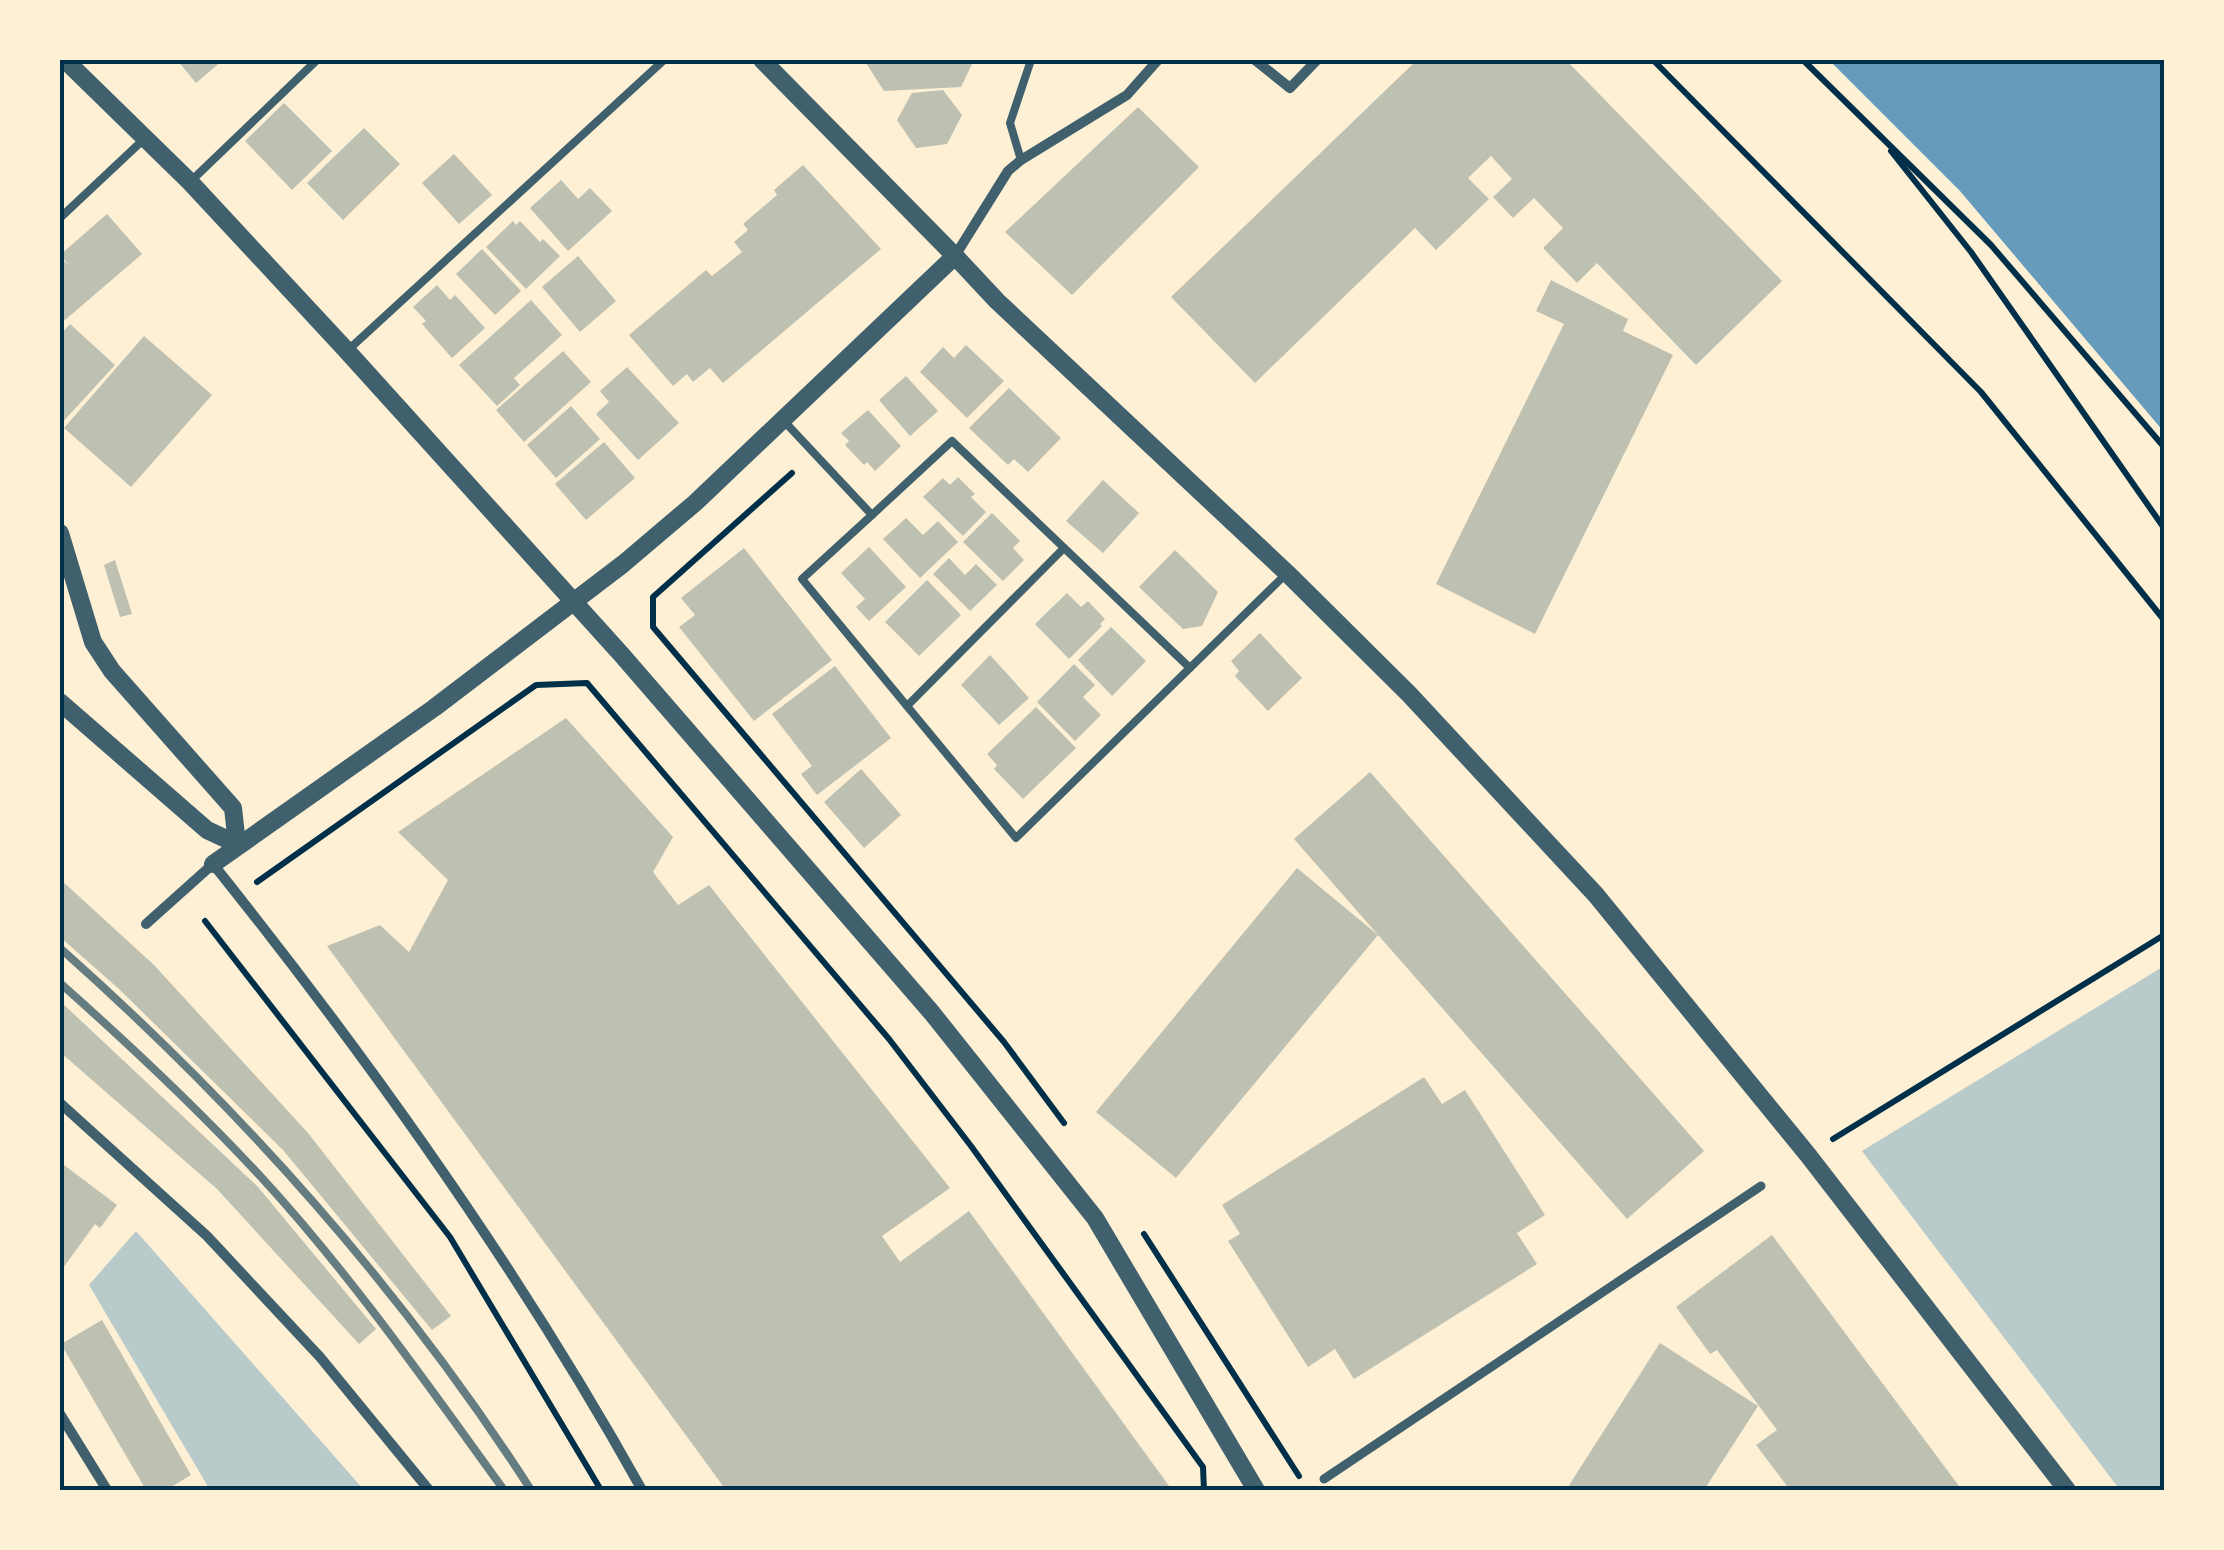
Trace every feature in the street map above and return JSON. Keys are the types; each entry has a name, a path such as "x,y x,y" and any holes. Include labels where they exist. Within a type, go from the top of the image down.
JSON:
{"street":[{"path":"65,60 190,182 348,351 574,602 932,1013 1095,1218 1256,1490"},
{"path":"762,60 996,301 1287,573 1409,694 1596,894 1808,1155 2066,1490"},
{"path":"146,924 238,844 434,708 652,540 955,256 1008,171 1126,96 1158,60"},
{"path":"1254,60 1290,88 1318,60"},
{"path":"60,533 93,642 112,671 232,808 238,844"},
{"path":"60,702 207,830 238,844"},
{"path":"212,864 317,1000 499,1251 642,1490"},
{"path":"60,1103 208,1236 320,1356 429,1490"},
{"path":"1324,1479 1760,1186"},
{"path":"60,1414 107,1490"}],"lane":[{"path":"190,182 317,60"},
{"path":"348,351 664,60"},
{"path":"1021,160 1010,124 1031,60"},
{"path":"60,218 146,137"},
{"path":"783,420 872,515"},
{"path":"1190,668 952,442 802,580 1016,838 1190,668 1287,573"},
{"path":"907,706 1064,548"}],"path":[{"path":"1653,60 1981,392 2164,620"},
{"path":"1804,60 1991,245 2164,447"},
{"path":"1872,127 1971,252 2164,528"},
{"path":"792,473 653,597 653,627 1004,1042 1071,1133"},
{"path":"256,882 536,685 587,684 912,1069 1204,1467 1204,1490"},
{"path":"206,921 450,1237 601,1490"},
{"path":"1844,1132 2164,935"},
{"path":"1138,1224 1308,1490"}],"shaded area":[{"path":"2164,966 2164,1490 2120,1490 1862,1151"},
{"path":"136,1231 364,1490 210,1490 89,1285"}],"water":[{"path":"1829,60 2164,60 2164,432 1960,191"}],"building":[{"path":"177,60 223,60 196,83"},
{"path":"864,60 974,60 961,87 884,91"},
{"path":"1417,60 1566,60 1782,281 1696,365 1597,263 1577,283 1543,248 1563,228 1534,198 1513,218 1493,197 1512,179 1491,156 1468,178 1489,199 1436,250 1415,228 1255,383 1171,297"},
{"path":"943,90 962,115 947,144 916,148 897,120 912,93"},
{"path":"284,103 332,151 292,190 245,141"},
{"path":"1138,107 1199,167 1072,295 1005,232"},
{"path":"364,128 400,164 343,220 307,183"},
{"path":"454,154 492,195 459,224 422,183"},
{"path":"803,165 881,249 723,383 710,368 693,382 687,374 673,386 629,335 706,270 712,276 742,252 734,242 748,230 743,224 777,195 774,190"},
{"path":"561,180 578,199 590,188 612,211 568,251 530,208"},
{"path":"107,214 142,254 65,320 60,314 60,258 69,265 60,255"},
{"path":"513,221 516,225 520,221 560,256 526,289 486,247"},
{"path":"482,249 521,291 495,315 456,274"},
{"path":"578,256 616,301 580,332 542,287"},
{"path":"1551,280 1628,319 1623,331 1673,355 1535,634 1436,584 1564,324 1536,311"},
{"path":"437,285 450,300 455,295 485,328 452,358 422,324 426,321 413,307"},
{"path":"531,300 562,335 514,378 520,385 497,406 459,365"},
{"path":"70,324 115,365 60,425 60,335"},
{"path":"144,336 212,395 131,487 64,428"},
{"path":"966,345 1004,381 967,418 920,372 943,347 954,358"},
{"path":"563,351 591,382 524,442 496,410"},
{"path":"627,367 679,423 638,460 596,414 609,402 600,391"},
{"path":"906,376 938,411 910,436 879,400"},
{"path":"1009,388 1061,438 1028,472 1014,459 1008,465 969,428"},
{"path":"571,406 600,439 556,478 527,445"},
{"path":"868,410 901,446 875,471 845,445 849,441 841,433"},
{"path":"604,442 635,478 586,520 555,484"},
{"path":"958,477 986,512 963,536 923,497 943,478 950,485"},
{"path":"1103,480 1139,513 1103,553 1066,521"},
{"path":"992,513 1020,541 1013,548 1024,560 1003,581 963,542"},
{"path":"906,518 923,535 938,521 958,542 920,578 883,539"},
{"path":"869,547 906,587 869,621 856,607 865,599 841,573"},
{"path":"744,548 832,660 754,721 679,627 695,615 681,598"},
{"path":"1175,550 1218,592 1202,626 1183,629 1139,587"},
{"path":"949,558 965,575 976,564 997,585 970,611 933,574"},
{"path":"115,560 132,614 120,617 104,565"},
{"path":"927,580 961,615 919,656 885,622"},
{"path":"1067,593 1081,607 1088,601 1105,619 1069,659 1035,624"},
{"path":"1111,627 1146,661 1112,696 1078,660"},
{"path":"1260,633 1302,678 1268,711 1235,676 1239,671 1231,661"},
{"path":"990,655 1029,698 999,725 961,685"},
{"path":"1074,664 1095,685 1083,697 1101,715 1075,741 1037,702"},
{"path":"835,666 891,738 817,795 801,774 812,766 772,714"},
{"path":"1036,707 1076,748 1023,799 994,769 997,765 987,754"},
{"path":"566,718 673,837 653,872 678,905 709,885 950,1188 882,1236 900,1262 969,1211 1172,1490 726,1490 327,946 380,925 409,952 448,880 398,832"},
{"path":"861,769 901,815 864,848 824,802"},
{"path":"1370,772 1704,1151 1627,1219 1294,839"},
{"path":"1297,868 1378,935 1176,1178 1096,1112"},
{"path":"60,879 154,965 308,1133 451,1316 432,1330 283,1150 119,989 60,937"},
{"path":"60,1001 258,1187 376,1329 359,1344 217,1189 60,1052"},
{"path":"1424,1077 1442,1104 1465,1090 1545,1215 1517,1233 1537,1264 1354,1379 1335,1349 1308,1367 1228,1241 1240,1234 1222,1205"},
{"path":"60,1162 117,1205 100,1228 95,1224 63,1268 60,1266"},
{"path":"1772,1235 1962,1490 1790,1490 1756,1445 1777,1430 1717,1350 1710,1354 1676,1307"},
{"path":"102,1320 191,1475 166,1490 146,1490 61,1344"},
{"path":"1660,1343 1758,1406 1704,1490 1566,1490"}],"railway":[{"path":"60,948 191,1071 314,1203 428,1342 531,1490"},
{"path":"60,983 188,1102 295,1215 388,1331 504,1490"}]}
